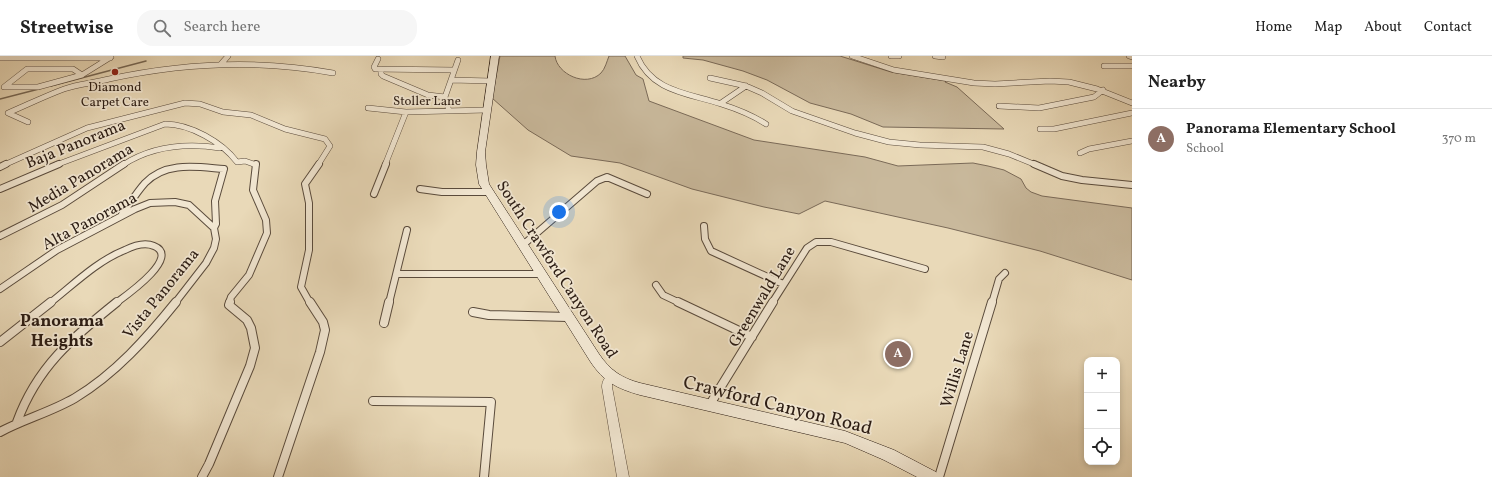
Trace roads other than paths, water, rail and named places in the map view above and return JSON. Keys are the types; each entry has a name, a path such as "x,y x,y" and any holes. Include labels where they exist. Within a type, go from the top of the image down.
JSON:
{"main road":[{"name":"South Crawford Canyon Road","path":"495,56 486,110 480,165 484,184 524,244 598,363 611,378"},
{"name":"Crawford Canyon Road","path":"611,378 626,385 640,389 845,437 872,446 931,477"}],"street":[{"path":"221,64 228,56"},
{"path":"637,56 646,74 660,84 721,103 752,116 766,124"},
{"path":"852,56 886,69 962,81 995,84 1058,81 1079,84 1103,90 1132,103"},
{"path":"890,56 899,56"},
{"path":"935,56 943,57"},
{"path":"0,58 113,57"},
{"path":"82,75 73,69 27,70 4,87 38,87 82,75 113,57"},
{"path":"378,59 374,68 454,70"},
{"path":"449,111 445,97 458,60"},
{"path":"28,122 8,113 51,94 77,86 153,71 221,64 306,68 333,73"},
{"path":"1104,66 1132,66"},
{"path":"381,69 381,74 383,76 428,95 445,97"},
{"path":"710,78 746,86 759,91 780,106 792,111 876,139 905,144 983,147 1009,154 1062,176 1082,180 1132,185"},
{"path":"451,80 491,81"},
{"path":"721,103 746,86"},
{"path":"999,106 1039,108 1094,97 1103,90"},
{"path":"0,167 87,128 185,103 200,104 223,112 251,115 285,129 325,139 329,143 330,146 324,158 306,180 305,184 309,203 309,250 301,287 323,322 325,330 320,352 278,477"},
{"name":"Stoller Lane","path":"368,108 406,112 486,110"},
{"path":"374,194 406,112"},
{"path":"1040,129 1054,129 1132,114"},
{"name":"Baja Panorama","path":"0,189 81,155 165,124 180,125 208,138 234,157 237,162"},
{"path":"1080,154 1088,149 1132,141"},
{"name":"Media Panorama","path":"0,236 62,205 137,156 156,150 179,146 200,145 222,149"},
{"path":"120,217 151,177 160,172 174,168 190,167 224,169 237,162 245,161 256,164 257,167 253,190 268,226 265,240 249,275 233,294 229,302 230,308 247,320 255,348 250,366 209,464 202,477"},
{"name":"Vista Panorama","path":"0,432 17,422 74,399 94,385 126,358 161,321 208,261 216,243 214,228 216,224 214,201 224,169"},
{"path":"524,244 597,181 607,177 647,194"},
{"path":"420,190 442,192 488,192"},
{"name":"Alta Panorama","path":"0,289 57,250 120,217 150,204 176,202 192,206 214,228"},
{"path":"704,226 704,239 711,251 783,284"},
{"path":"384,323 407,230"},
{"name":"Greenwald Lane","path":"709,406 804,251 815,242 831,242 925,269"},
{"name":"Vista Panorama","path":"0,342 103,262 120,252 130,247 147,244 155,245 160,249 162,254 155,270 91,322 45,368 29,390 22,405 17,422"},
{"name":"Willis Lane","path":"939,477 999,279 1005,273"},
{"path":"396,274 542,274"},
{"path":"656,286 663,295 752,337"},
{"path":"473,312 489,315 568,317"},
{"path":"611,378 607,387 623,477"},
{"path":"372,401 491,402 484,477"}],"waterway":[{"path":"51,86 146,61"},
{"path":"0,99 39,89"}],"place":[{"name":"Diamond Carpet Care","path":"115,72"},
{"name":"Panorama Elementary School","path":"898,354"}],"district":[{"name":"Panorama Heights","path":"62,330"}]}
